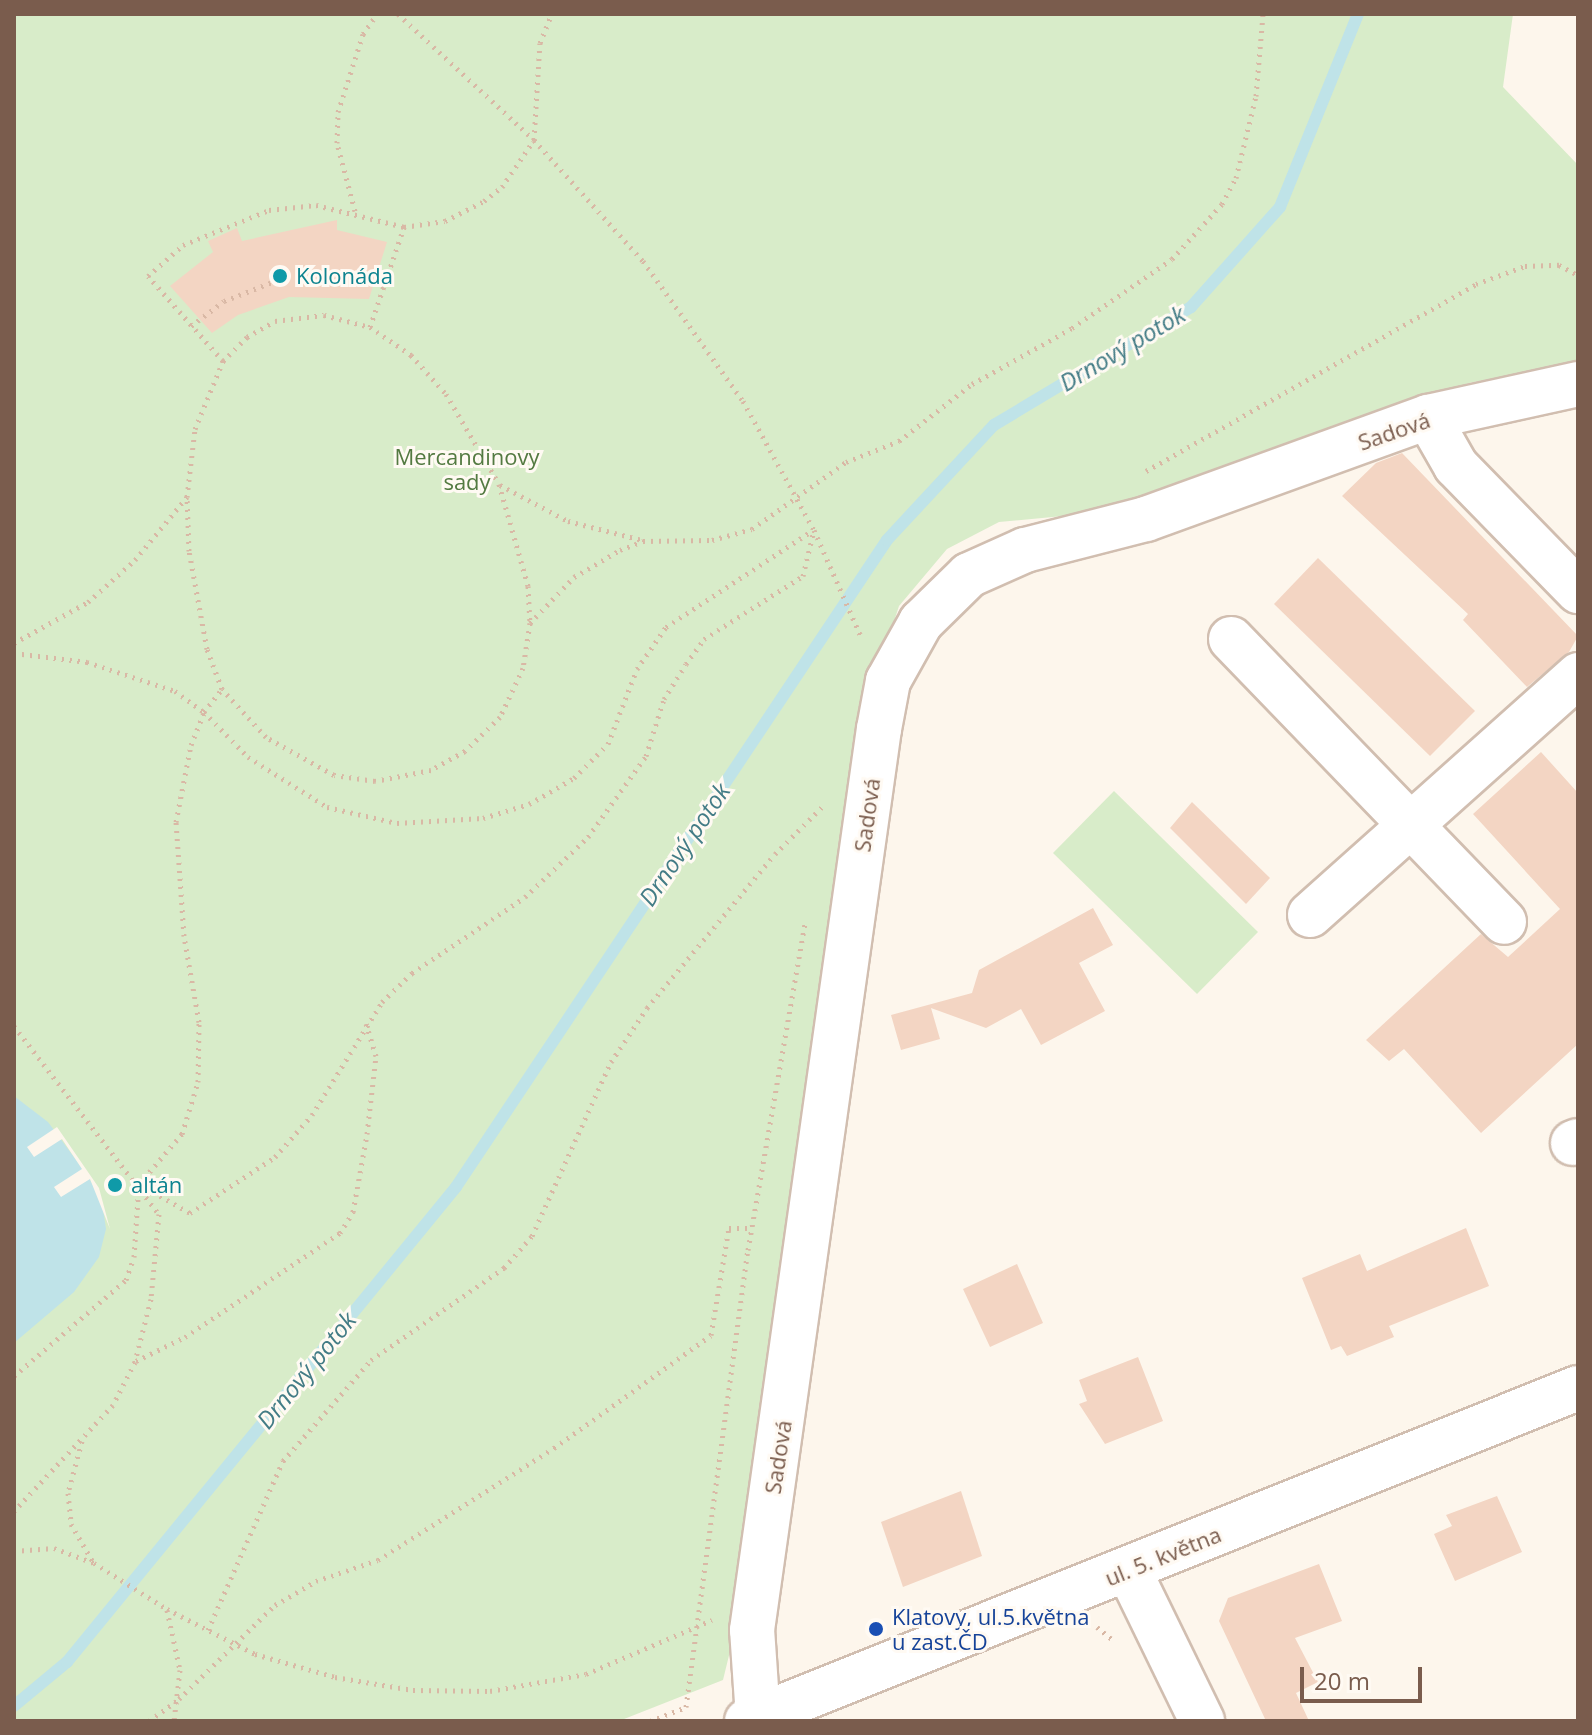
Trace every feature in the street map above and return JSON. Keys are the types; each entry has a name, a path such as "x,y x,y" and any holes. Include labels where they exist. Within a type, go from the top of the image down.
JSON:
{"street":[{"name":"Sadová","path":"753,1719 752,1630 879,729 888,681 921,622 969,575 1025,550 1146,519 1428,417 1578,384"},
{"path":"1428,417 1456,466 1578,591"},
{"path":"1231,639 1504,922"},
{"path":"1310,915 1578,675"},
{"name":"ul. 5. května","path":"753,1719 1129,1571 1578,1388"},
{"path":"1129,1571 1202,1721"}],"path":[{"path":"355,211 337,143 338,112 363,34 377,14"},
{"path":"398,14 534,140 643,261 743,401 814,530 830,577 869,652"},
{"path":"223,361 148,276 183,245 269,210 316,205 355,211 404,227 445,221 484,201 502,187 534,140 540,43 552,14"},
{"path":"499,484 568,521 643,541 712,540 752,529 846,462 899,441 972,384 1111,304 1196,236 1222,204 1246,146 1263,14"},
{"path":"370,327 404,227"},
{"path":"1142,473 1476,284 1525,266 1559,265 1578,275"},
{"path":"191,326 224,301 280,279 327,274 385,285"},
{"path":"324,315 370,327 411,355 446,394 499,484 528,586 530,623 523,668 500,717 465,751 404,778 375,781 334,775 299,760 255,727 222,689 197,610 187,497 195,429 223,361 247,337 275,321 324,315"},
{"path":"14,643 88,602 135,560 187,497"},
{"path":"14,653 130,672 175,691 204,712 248,757 327,807 364,818 424,824 507,812 552,792 593,761 618,725 637,669 683,612 814,530"},
{"path":"139,1184 190,1213 275,1157 312,1115 366,1024 412,973 525,897 588,837 646,756 664,699 704,639 803,576 814,530"},
{"path":"530,623 574,577 643,541"},
{"path":"14,1376 126,1280 134,1257 139,1184 182,1134 198,1082 199,1022 184,936 176,822 191,745 204,712 222,689"},
{"path":"825,816 829,790"},
{"path":"208,1630 283,1461 371,1360 504,1268 532,1236 598,1088 633,1029 775,854 827,802"},
{"path":"650,1721 686,1707 752,1228 806,919"},
{"path":"135,1362 185,1337 340,1233 353,1212 369,1121 376,1056 366,1024"},
{"path":"14,1026 139,1184 159,1214 151,1299 135,1362 113,1405 14,1511"},
{"path":"149,1721 179,1699 275,1605 316,1581 378,1560 554,1448 711,1335 729,1228 752,1228"},
{"path":"83,1438 68,1493 71,1524 94,1563"},
{"path":"14,1551 54,1548 94,1563 167,1609 234,1644 335,1677 413,1690 478,1691 586,1674 697,1624 721,1620 752,1630"},
{"path":"167,1609 180,1670 174,1721"},
{"path":"1089,1624 1105,1630 1122,1652"}],"green space":[{"name":"Mercandinovy sady","path":"14,14 1513,14 1503,87 1578,165 1578,362 1469,383 1105,512 999,522 947,549 899,606 856,736 806,1188 744,1594 723,1680 619,1721 14,1721"},
{"path":"1114,791 1258,932 1197,994 1053,853"}],"water":[{"path":"14,1096 48,1122 88,1176 102,1202 106,1229 99,1257 74,1292 14,1343"}],"pier":[{"path":"57,1127 99,1188 110,1229 90,1179 61,1197 54,1187 82,1169 62,1139 34,1157 27,1147"}],"building":[{"name":"Kolonáda","path":"337,220 337,230 387,242 369,299 289,297 238,315 212,333 170,286 213,252 208,241 237,228 242,241"},
{"path":"1402,453 1578,636 1569,652 1527,687 1463,620 1468,614 1342,496 1376,463"},
{"path":"1318,558 1475,711 1430,756 1274,604"},
{"path":"1541,752 1578,793 1578,1044 1481,1133 1404,1049 1389,1061 1366,1040 1481,934 1508,957 1560,909 1473,814"},
{"path":"1192,802 1270,878 1246,904 1170,828"},
{"path":"1093,908 1113,945 1079,963 1105,1011 1041,1045 1021,1009 986,1028 931,1008 940,1039 901,1050 891,1015 972,993 979,970"},
{"path":"1466,1228 1489,1286 1389,1326 1394,1337 1347,1356 1341,1346 1331,1350 1302,1278 1360,1254 1367,1271"},
{"path":"1017,1264 1043,1323 990,1347 963,1289"},
{"path":"1138,1357 1163,1421 1105,1444 1079,1404 1087,1401 1079,1380"},
{"path":"961,1491 982,1556 903,1587 881,1522"},
{"path":"1497,1496 1522,1552 1455,1581 1434,1534 1452,1526 1446,1515"},
{"path":"1319,1564 1342,1621 1295,1638 1318,1682 1296,1693 1309,1721 1266,1721 1219,1621 1228,1598"}],"waterway":[{"name":"Drnový potok","path":"14,1706 67,1662 456,1187 887,540 994,425 1191,307 1280,207 1358,14"}],"place":[{"name":"Kolonáda","path":"280,276"},
{"name":"altán","path":"115,1185"},
{"name":"Klatovy, ul.5.května u zast.ČD","path":"876,1629"}]}
